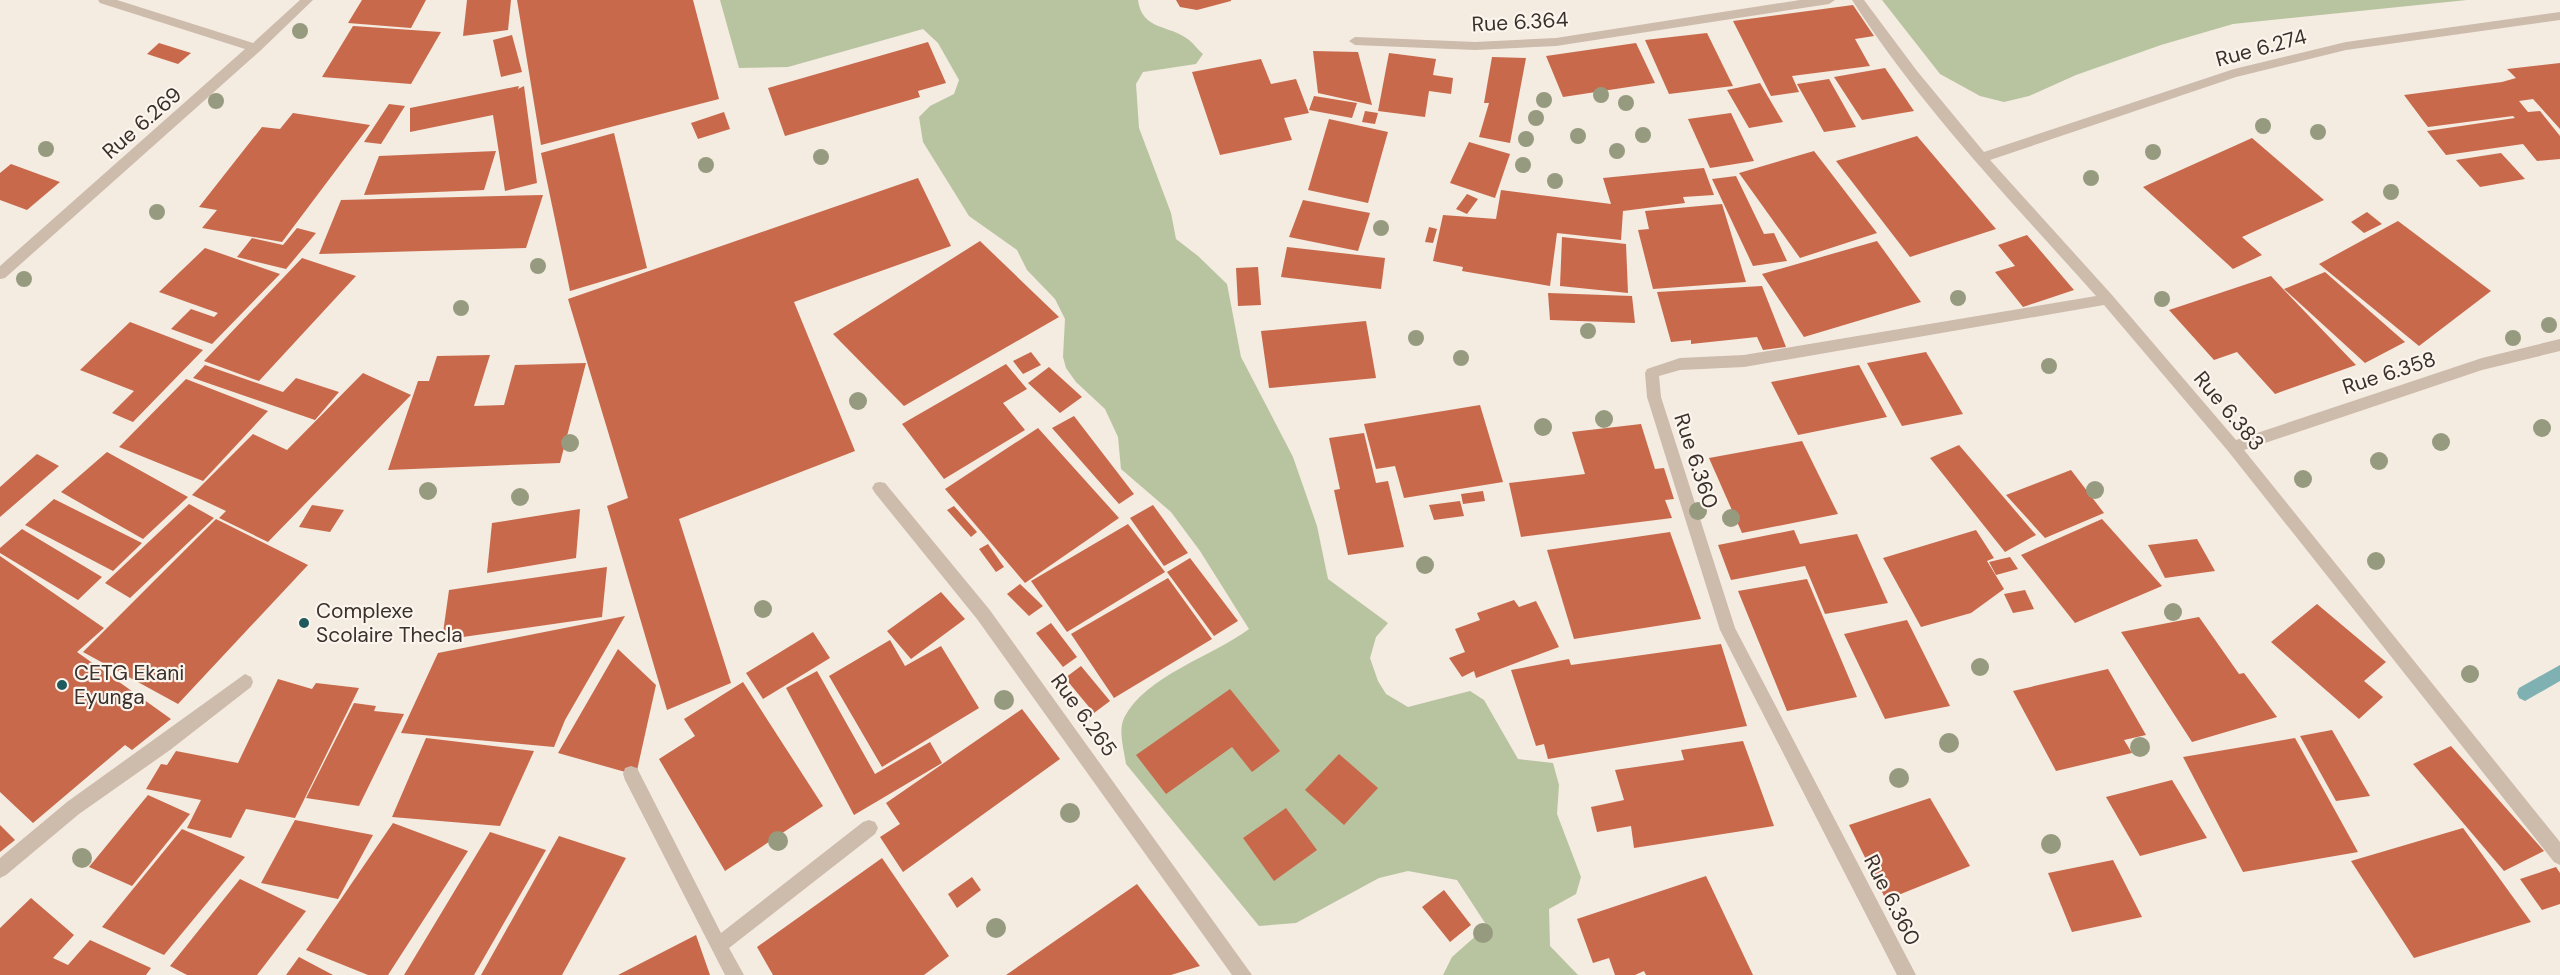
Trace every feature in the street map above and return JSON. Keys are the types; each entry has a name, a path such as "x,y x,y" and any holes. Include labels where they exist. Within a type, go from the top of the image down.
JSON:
{"street":[{"path":"104,0 256,48"},
{"name":"Rue 6.269","path":"0,274 256,48 307,0"},
{"name":"Rue 6.364","path":"1355,41 1475,46 1556,42 1829,0"},
{"name":"Rue 6.383","path":"1858,0 1913,74 1981,158 2107,299 2233,447 2560,856"},
{"name":"Rue 6.274","path":"1981,158 2234,73 2346,46 2560,16"},
{"name":"Rue 6.360","path":"1907,975 1728,630 1654,397 1653,373 1680,364 1744,361 2107,299"},
{"name":"Rue 6.358","path":"2233,447 2482,364 2560,345"},
{"name":"Rue 6.265","path":"880,488 983,614 1243,975"},
{"path":"0,869 73,808 172,738 245,682"},
{"path":"631,774 735,975"},
{"path":"718,946 869,828"}],"green space":[{"path":"720,0 1138,0 1145,17 1151,22 1181,35 1203,54 1196,64 1143,72 1136,84 1139,128 1171,213 1176,239 1198,256 1227,284 1241,357 1293,457 1317,526 1328,579 1388,623 1376,637 1370,658 1378,681 1386,694 1408,707 1470,691 1484,700 1518,759 1553,763 1559,785 1557,814 1581,877 1576,894 1549,909 1550,946 1578,975 1443,975 1452,957 1487,926 1457,880 1408,871 1379,878 1296,923 1259,926 1126,764 1121,735 1124,718 1147,690 1249,629 1200,551 1171,512 1121,469 1118,437 1105,409 1076,382 1066,368 1063,357 1065,319 1055,299 1027,270 1017,250 969,216 923,142 919,117 930,106 954,94 959,80 938,43 923,29 788,67 739,68"},
{"path":"1882,0 2467,0 2233,24 2161,45 2076,75 2029,96 2004,102 1980,96 1940,74"}],"building":[{"path":"362,0 426,0 411,28 348,23"},
{"path":"467,0 511,0 508,30 463,36"},
{"path":"517,0 693,0 719,99 541,145"},
{"path":"1176,0 1231,1 1197,10 1180,7"},
{"path":"1853,5 1874,36 1855,39 1870,66 1792,76 1799,92 1771,96 1733,21"},
{"path":"353,26 441,32 411,84 322,77"},
{"path":"1707,33 1733,86 1669,94 1645,40"},
{"path":"512,35 522,72 501,77 493,40"},
{"path":"928,42 946,83 918,91 920,97 785,136 768,88"},
{"path":"159,43 191,53 178,64 147,54"},
{"path":"1636,43 1655,83 1563,97 1546,56"},
{"path":"1313,51 1358,52 1372,105 1318,93"},
{"path":"1389,53 1436,59 1433,75 1453,78 1451,94 1429,91 1425,117 1378,111"},
{"path":"1492,57 1526,58 1510,143 1479,137 1489,103 1484,103"},
{"path":"1261,59 1271,84 1296,79 1309,113 1284,118 1292,140 1220,155 1192,72"},
{"path":"2560,63 2560,129 2533,99 2519,101 2528,112 2540,111 2560,136 2560,159 2537,161 2523,144 2446,155 2427,131 2515,118 2513,116 2428,127 2404,95 2502,82 2516,78 2507,69"},
{"path":"1885,68 1914,111 1862,120 1834,77"},
{"path":"1829,79 1856,127 1824,132 1797,84"},
{"path":"1760,83 1783,122 1749,128 1727,90"},
{"path":"519,86 518,89 524,86 537,183 505,191 493,115 410,132 410,108"},
{"path":"1314,96 1357,103 1352,118 1309,110"},
{"path":"389,104 405,106 381,144 364,142"},
{"path":"1365,111 1378,113 1375,124 1362,122"},
{"path":"724,112 730,129 698,139 691,123"},
{"path":"293,113 370,125 282,242 202,228 217,210 199,207 262,127 280,129"},
{"path":"1731,113 1754,161 1710,168 1688,119"},
{"path":"1329,119 1388,132 1368,203 1308,190"},
{"path":"614,133 647,268 570,291 541,153"},
{"path":"1917,136 1996,229 1910,257 1836,161"},
{"path":"2252,138 2324,200 2242,237 2262,255 2233,269 2143,187"},
{"path":"1469,142 1510,154 1495,198 1450,183"},
{"path":"496,151 484,190 364,195 379,156"},
{"path":"1814,151 1877,233 1800,258 1739,173"},
{"path":"2501,153 2525,179 2480,187 2456,160"},
{"path":"11,164 60,182 27,210 0,200 0,173"},
{"path":"1704,168 1714,195 1683,197 1685,203 1623,211 1621,240 1557,233 1550,286 1462,271 1463,267 1433,261 1443,215 1496,219 1501,190 1611,204 1603,178"},
{"path":"1736,176 1764,234 1774,233 1787,261 1753,266 1712,179"},
{"path":"918,178 951,246 794,302 855,451 679,519 731,683 667,710 607,506 628,498 568,299"},
{"path":"1467,194 1478,199 1467,214 1456,209"},
{"path":"543,195 526,248 319,254 341,200"},
{"path":"1303,200 1370,213 1358,251 1289,237"},
{"path":"1722,204 1746,282 1653,289 1638,230 1649,229 1645,211"},
{"path":"2367,212 2382,224 2364,233 2351,222"},
{"path":"2398,221 2491,291 2419,346 2319,264"},
{"path":"1429,227 1437,229 1433,243 1425,242"},
{"path":"297,228 316,233 286,269 237,257 252,238 283,245"},
{"path":"2027,235 2074,290 2023,307 1995,272 2015,266 1998,245"},
{"path":"1562,237 1626,244 1628,293 1560,286"},
{"path":"980,241 1059,317 904,406 833,334"},
{"path":"1877,241 1921,302 1804,337 1762,274"},
{"path":"1287,247 1385,258 1381,289 1281,277"},
{"path":"205,248 280,274 212,344 171,329 191,309 214,317 218,313 159,292"},
{"path":"302,258 356,276 259,381 204,361"},
{"path":"1258,267 1261,305 1238,306 1236,268"},
{"path":"2325,272 2405,342 2365,363 2284,289"},
{"path":"2271,276 2356,365 2275,394 2237,352 2214,360 2169,310"},
{"path":"1762,286 1786,347 1763,350 1757,337 1691,344 1691,340 1671,342 1657,292"},
{"path":"1548,293 1632,296 1635,323 1550,320"},
{"path":"1366,321 1376,378 1269,388 1261,331"},
{"path":"130,322 203,350 133,422 112,413 134,391 80,370"},
{"path":"1031,352 1041,365 1023,374 1013,361"},
{"path":"1926,352 1963,414 1902,426 1867,363"},
{"path":"490,355 474,406 504,405 515,365 586,363 560,463 388,470 418,381 429,381 437,356"},
{"path":"1006,364 1027,389 1003,403 1025,430 944,479 902,424"},
{"path":"205,365 283,392 296,378 339,392 315,420 193,378"},
{"path":"1859,365 1887,417 1798,435 1771,382"},
{"path":"1049,367 1082,397 1060,413 1028,383"},
{"path":"363,373 411,395 268,542 219,518 226,511 192,495 253,434 287,450"},
{"path":"186,379 268,411 203,481 119,447"},
{"path":"1480,405 1503,482 1404,498 1395,466 1376,469 1364,424"},
{"path":"1074,416 1134,494 1119,504 1052,428"},
{"path":"1641,424 1655,469 1664,468 1674,499 1665,500 1672,518 1521,537 1509,483 1585,474 1572,432"},
{"path":"1038,428 1119,518 1025,583 945,489"},
{"path":"1364,433 1376,483 1388,481 1404,547 1348,555 1334,490 1340,489 1329,438"},
{"path":"1802,441 1838,514 1742,533 1709,458"},
{"path":"1959,445 2036,535 2005,552 1930,458"},
{"path":"107,452 188,497 143,539 61,492"},
{"path":"37,454 59,466 0,517 0,487"},
{"path":"2071,470 2104,513 2045,538 2006,495"},
{"path":"1483,491 1485,501 1463,504 1461,494"},
{"path":"54,499 142,543 113,571 25,525"},
{"path":"1460,501 1464,516 1434,520 1429,505"},
{"path":"189,504 214,518 130,598 105,583"},
{"path":"312,505 344,510 330,532 299,527"},
{"path":"1153,505 1188,553 1164,566 1130,518"},
{"path":"954,506 977,532 971,537 947,510"},
{"path":"580,509 576,558 487,573 492,523"},
{"path":"216,519 308,565 178,704 83,652"},
{"path":"2102,519 2162,586 2075,623 2021,555"},
{"path":"1128,524 1165,572 1067,632 1031,581"},
{"path":"22,529 102,577 78,600 0,553 0,548"},
{"path":"1794,530 1800,544 1857,534 1888,603 1825,614 1805,566 1731,580 1718,545"},
{"path":"1976,530 1994,558 1987,561 2004,589 1971,613 1921,627 1883,558"},
{"path":"1670,532 1701,619 1574,639 1547,550"},
{"path":"2197,539 2215,571 2165,578 2148,545"},
{"path":"988,544 1004,567 996,572 979,549"},
{"name":"CETG Ekani Eyunga","path":"0,556 104,628 77,652 171,719 132,750 125,745 33,823 0,792"},
{"path":"2010,557 2018,569 1996,575 1989,562"},
{"path":"1190,558 1238,621 1214,636 1167,572"},
{"path":"607,567 602,617 442,640 449,590"},
{"path":"1168,578 1212,639 1114,698 1071,634"},
{"path":"1807,579 1857,697 1787,711 1738,591"},
{"path":"1020,584 1043,606 1029,616 1007,594"},
{"path":"2025,590 2034,609 2013,613 2004,594"},
{"path":"941,592 965,619 911,659 887,631"},
{"path":"1514,600 1519,607 1536,601 1559,647 1476,678 1474,671 1462,677 1449,658 1465,652 1455,629 1480,620 1477,613"},
{"path":"2317,604 2386,662 2364,681 2383,697 2359,719 2271,642"},
{"path":"625,616 565,720 554,747 401,733 438,653"},
{"path":"2199,617 2239,674 2244,673 2277,717 2192,742 2121,632"},
{"path":"1907,620 1950,706 1885,719 1844,634"},
{"path":"1051,623 1077,657 1063,667 1036,633"},
{"path":"813,632 830,658 763,699 746,673"},
{"path":"890,640 905,666 941,646 979,708 882,767 829,676"},
{"path":"1721,644 1747,726 1548,759 1544,744 1536,746 1511,670 1569,659 1571,665"},
{"path":"618,649 656,685 636,775 558,753"},
{"path":"1081,666 1110,701 1094,713 1065,678"},
{"path":"2108,669 2146,735 2124,740 2132,753 2056,771 2013,691"},
{"path":"817,671 875,774 930,742 942,763 854,815 786,688"},
{"path":"278,679 312,689 316,683 359,688 295,818 246,809 231,838 187,828 201,800 146,789 161,764 167,765 176,751 238,763"},
{"path":"743,682 823,806 725,871 659,759 695,736 684,719"},
{"path":"1230,689 1280,751 1252,772 1232,747 1166,794 1136,755"},
{"path":"354,703 376,706 374,711 404,714 359,806 306,798"},
{"path":"1022,709 1060,759 903,872 880,837 900,824 886,803"},
{"path":"2332,730 2370,796 2336,801 2300,736"},
{"path":"426,738 534,751 500,826 392,817"},
{"path":"2295,738 2358,852 2243,872 2183,757"},
{"path":"1743,741 1774,826 1634,848 1631,826 1597,832 1591,807 1624,800 1615,770 1684,760 1681,750"},
{"path":"2451,746 2544,851 2504,871 2413,764"},
{"path":"1339,754 1378,788 1344,825 1305,790"},
{"path":"2172,780 2207,838 2140,856 2106,797"},
{"path":"148,795 190,814 132,886 89,867"},
{"path":"1930,798 1970,866 1886,900 1849,825"},
{"path":"1286,808 1317,850 1274,881 1243,838"},
{"path":"295,820 373,835 338,899 261,883"},
{"path":"393,823 468,851 388,975 368,975 306,950"},
{"path":"0,825 15,840 0,852"},
{"path":"2463,828 2531,922 2414,958 2351,861"},
{"path":"182,829 245,857 164,955 102,927"},
{"path":"490,832 546,850 474,975 404,975"},
{"path":"559,836 626,858 562,975 481,975"},
{"path":"882,858 949,956 924,975 773,975 757,947"},
{"path":"2113,860 2142,917 2072,932 2048,873"},
{"path":"2556,867 2560,873 2560,904 2542,910 2520,879"},
{"path":"1706,876 1753,975 1646,975 1644,971 1635,975 1615,975 1609,958 1593,963 1577,919"},
{"path":"972,877 981,890 957,908 948,894"},
{"path":"240,879 306,911 257,975 187,975 170,966"},
{"path":"1137,884 1200,966 1171,975 1006,975"},
{"path":"1444,890 1471,925 1450,942 1422,907"},
{"path":"31,898 74,935 53,958 68,965 90,940 151,968 146,975 0,975 0,928"},
{"path":"696,935 710,975 618,975"},
{"path":"299,957 333,975 286,975"}],"waterway":[{"path":"2525,693 2560,672"}],"place":[{"name":"Complexe Scolaire Thecla","path":"304,623"},
{"name":"CETG Ekani Eyunga","path":"62,685"}]}
